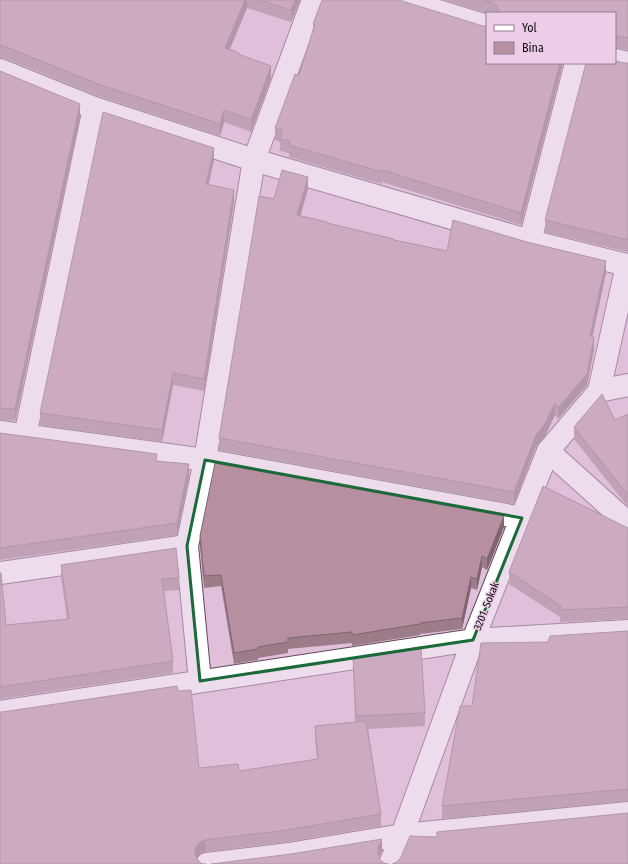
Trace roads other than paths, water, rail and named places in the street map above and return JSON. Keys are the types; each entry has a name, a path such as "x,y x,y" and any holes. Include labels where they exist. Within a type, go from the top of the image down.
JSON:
{"street":[{"path":"200,681 187,546 205,460 254,160 313,0"},
{"path":"402,0 486,26"},
{"path":"616,60 628,63"},
{"path":"530,241 576,64"},
{"path":"0,70 94,108 254,160 530,241 628,265 599,391 628,385"},
{"path":"26,436 94,108"},
{"name":"3201. Sokak","path":"390,864 473,640 548,451 599,391"},
{"path":"0,432 205,460 522,518"},
{"path":"548,451 628,523"},
{"path":"0,573 187,546"},
{"path":"0,712 473,640 628,631"},
{"path":"207,864 289,854 402,835 628,813"}]}
